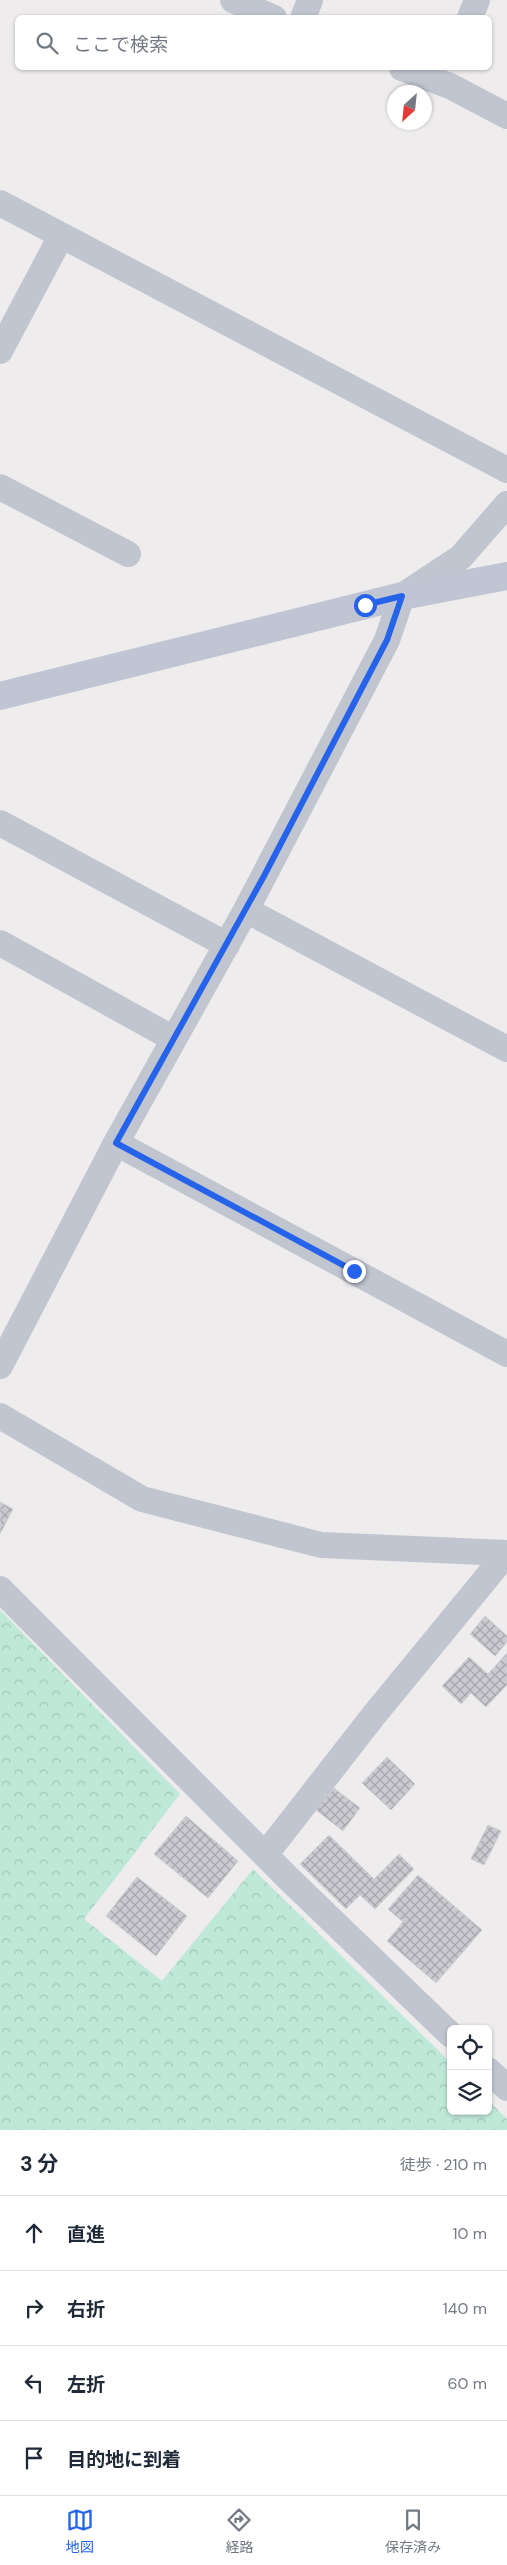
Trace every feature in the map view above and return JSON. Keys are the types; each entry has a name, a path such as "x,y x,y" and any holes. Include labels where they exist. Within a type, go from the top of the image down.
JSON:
{"street":[{"path":"234,0 267,15"},
{"path":"305,15 310,0"},
{"path":"471,15 477,0"},
{"path":"407,70 450,86 507,116"},
{"path":"0,204 507,470"},
{"path":"0,351 61,236"},
{"path":"0,487 128,554"},
{"path":"0,1366 116,1143 246,910 387,640 402,596 461,557 507,504"},
{"path":"0,696 402,596 507,576"},
{"path":"0,823 227,944"},
{"path":"246,910 507,1049"},
{"path":"0,943 174,1039"},
{"path":"116,1143 507,1354"},
{"path":"0,1416 142,1500 321,1545 507,1553 374,1715 265,1855"},
{"path":"0,1589 265,1855 447,2031"},
{"path":"492,2074 507,2088"}],"green space":[{"path":"0,1610 180,1794 84,1919 162,1981 253,1869 447,2059 447,2115 492,2115 492,2104 507,2119 507,2130 0,2130"}],"building":[{"path":"0,1502 13,1509 0,1534"},
{"path":"485,1616 507,1636 507,1642 495,1656 470,1634"},
{"path":"507,1653 507,1685 486,1707 471,1693 461,1704 442,1686 469,1657 488,1674"},
{"path":"387,1757 415,1784 391,1810 362,1783"},
{"path":"334,1788 360,1808 343,1831 316,1810"},
{"path":"186,1816 238,1861 208,1898 154,1854"},
{"path":"488,1825 501,1831 484,1865 471,1859"},
{"path":"329,1835 374,1879 399,1854 414,1869 375,1909 360,1895 346,1909 300,1864"},
{"path":"418,1875 482,1930 436,1983 387,1941 403,1922 388,1909"},
{"path":"137,1877 187,1916 156,1956 106,1916"}],"route":[{"path":"354,1271 116,1143 264,876 387,640 402,596 365,605"}]}
